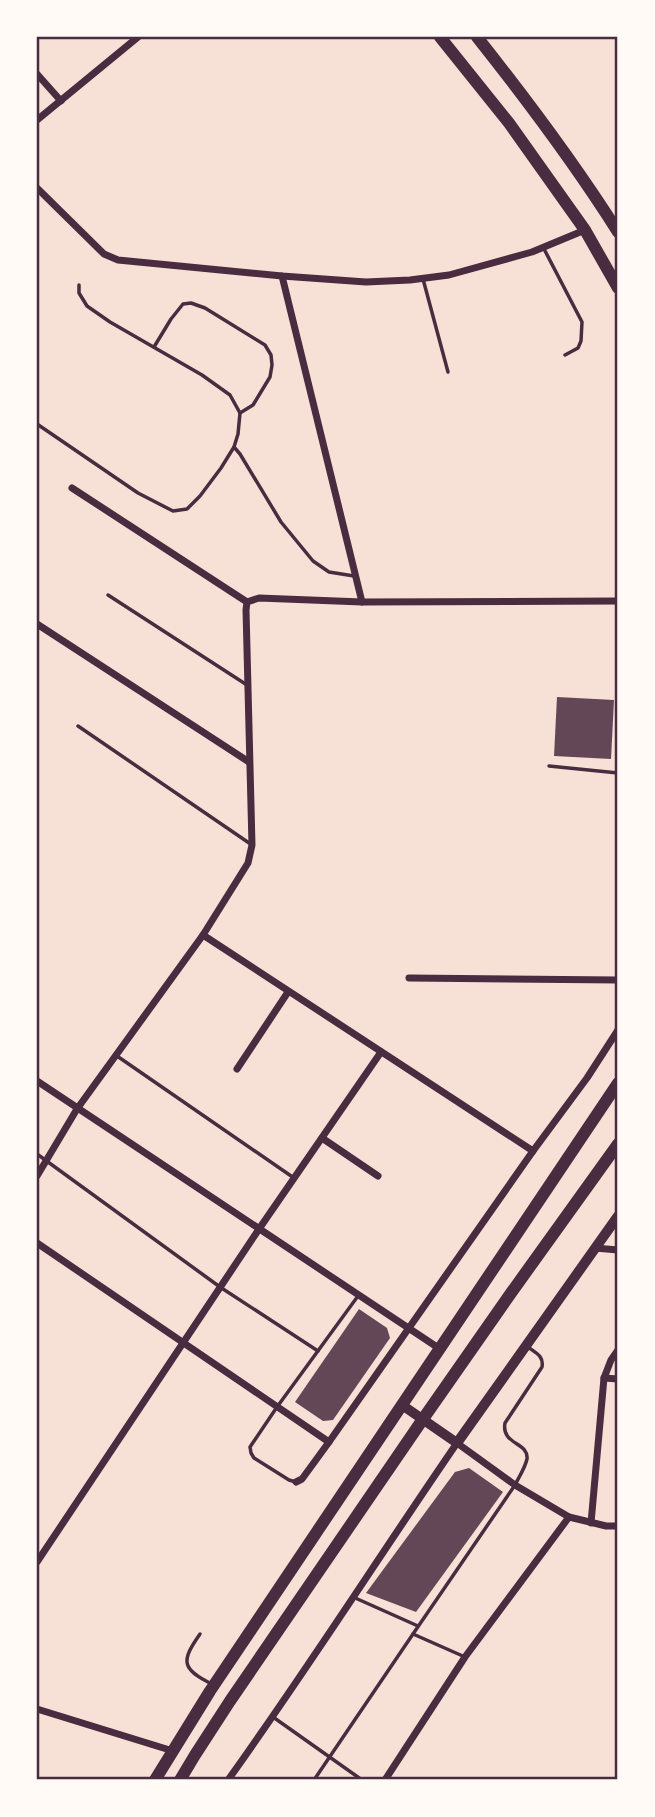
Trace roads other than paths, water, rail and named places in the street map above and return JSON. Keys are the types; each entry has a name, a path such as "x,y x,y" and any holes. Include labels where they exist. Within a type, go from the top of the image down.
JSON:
{"highway":[{"path":"440,37 509,122 585,230 618,288"},
{"path":"477,37 542,120 618,232"},
{"path":"155,1780 214,1685 618,1083"},
{"path":"180,1780 230,1701 423,1419 618,1144"}],"street":[{"path":"37,120 138,37"},
{"path":"37,74 61,102"},
{"path":"37,188 104,254 118,260 282,276 366,282 423,279 449,275 543,247 585,230"},
{"path":"37,203 43,196"},
{"path":"282,276 362,602"},
{"path":"72,488 247,602"},
{"path":"247,602 259,598 362,602 618,601"},
{"path":"37,1175 77,1109 203,935 248,863 252,845 247,602"},
{"path":"37,624 249,762"},
{"path":"203,935 533,1151"},
{"path":"409,978 618,980"},
{"path":"237,1069 288,992"},
{"path":"296,1482 302,1479 587,1078 618,1030"},
{"path":"37,1560 381,1052"},
{"path":"37,1081 440,1349"},
{"path":"322,1138 378,1176"},
{"path":"228,1780 457,1443 618,1216"},
{"path":"37,1243 329,1441"},
{"path":"596,1248 618,1250"},
{"path":"591,1523 604,1378 618,1350"},
{"path":"604,1378 618,1379"},
{"path":"402,1405 515,1485 569,1517 618,1526"},
{"path":"385,1780 466,1657 569,1517"},
{"path":"37,1709 174,1751"}],"lane":[{"path":"543,247 582,322 578,348 565,355"},
{"path":"423,279 449,372"},
{"path":"37,424 138,493 173,511 187,509 194,503 221,468 234,447 238,434 240,413 230,395 202,374 87,306 79,293 79,285"},
{"path":"154,347 183,304 191,303 205,308 265,345 271,355 270,377 253,405 240,413"},
{"path":"234,447 281,522 313,561 329,572 356,576"},
{"path":"108,596 248,685"},
{"path":"78,726 252,845"},
{"path":"550,766 618,773"},
{"path":"116,1056 294,1178"},
{"path":"37,1154 220,1287 318,1351"},
{"path":"296,1482 254,1458 250,1447 359,1295"},
{"path":"314,1780 515,1485 527,1460 527,1454 508,1438 504,1429 505,1423 543,1362 542,1357 525,1345"},
{"path":"353,1597 418,1626"},
{"path":"200,1634 191,1647 187,1659 188,1668 214,1685"},
{"path":"413,1634 466,1657"},
{"path":"273,1717 362,1780"}]}
